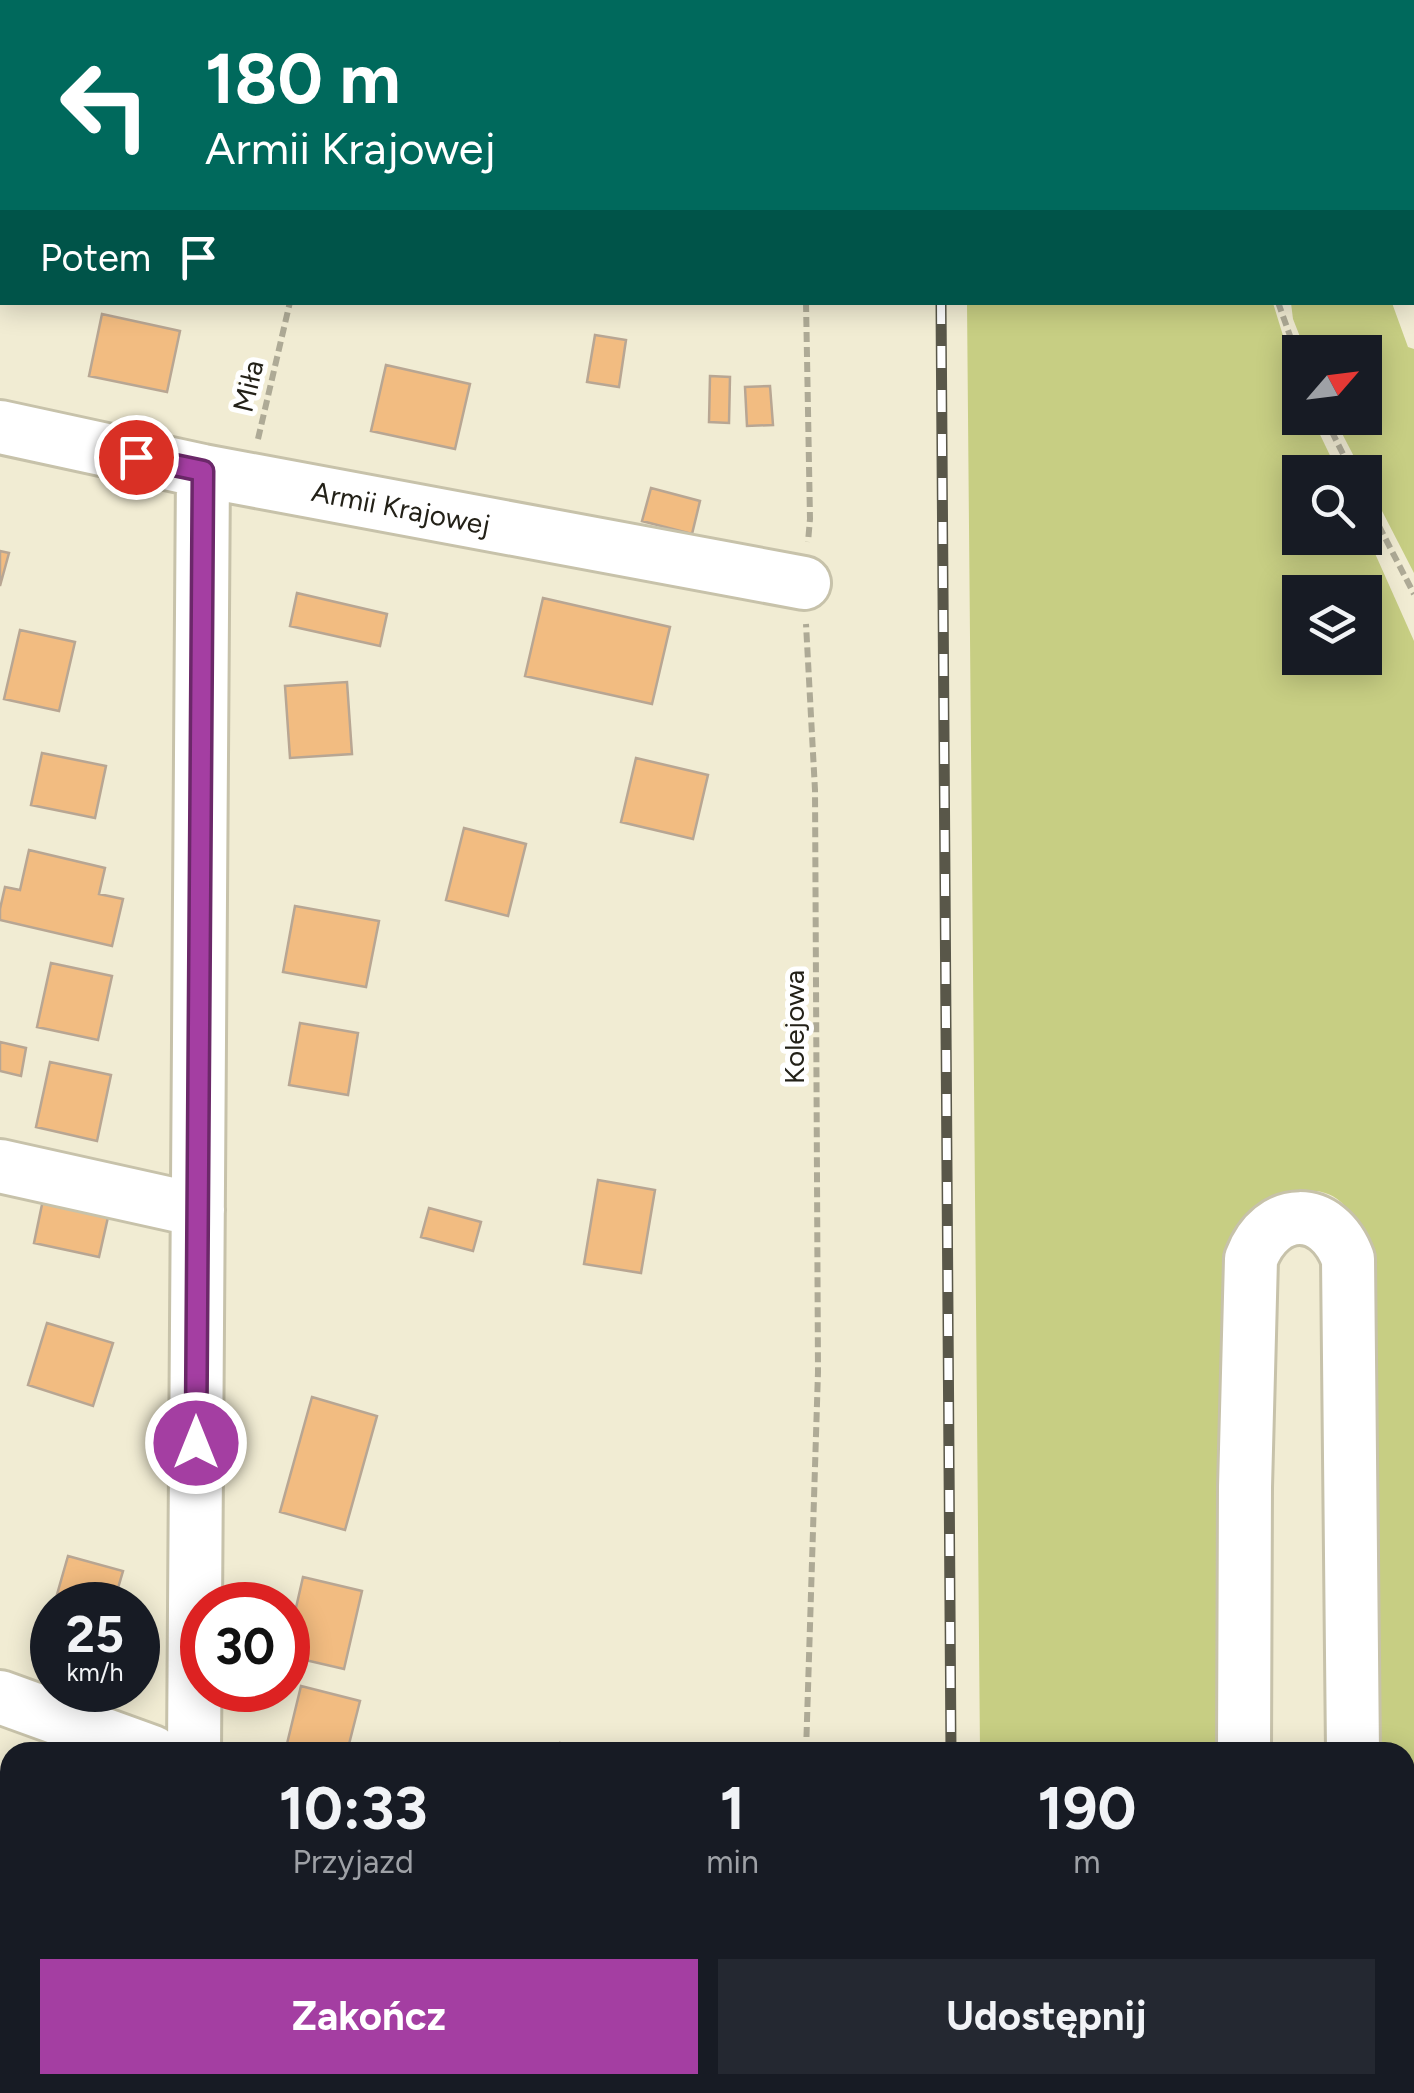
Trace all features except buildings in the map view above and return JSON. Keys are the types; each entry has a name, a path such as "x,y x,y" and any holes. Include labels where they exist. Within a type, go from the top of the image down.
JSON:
{"street":[{"name":"Armii Krajowej","path":"0,428 226,475 804,583"},
{"path":"194,1742 198,1210 226,475"},
{"path":"0,1166 198,1210"},
{"path":"1244,1742 1251,1259 1268,1230 1282,1221 1299,1218 1316,1221 1331,1230 1348,1259 1354,1742"},
{"path":"0,1697 124,1742"}],"path":[{"name":"Miła","path":"226,475 289,305"},
{"name":"Kolejowa","path":"806,305 810,519 804,583 816,790 818,1372 806,1742"},
{"path":"1279,305 1290,335"},
{"path":"1382,532 1414,594"}],"green space":[{"path":"967,305 1274,305 1283,335 1282,435 1320,435 1330,455 1282,455 1282,555 1376,555 1414,641 1414,1742 1370,1742 1361,1235 1347,1209 1326,1193 1304,1191 1261,1206 1234,1742 980,1742"},
{"path":"1291,305 1393,305 1408,347 1414,349 1414,573 1382,511 1382,455 1353,455 1343,435 1382,435 1382,335 1299,335"}],"railway":[{"path":"941,305 951,1742"}],"route":[{"path":"136,457 203,471 196,1443"}]}
